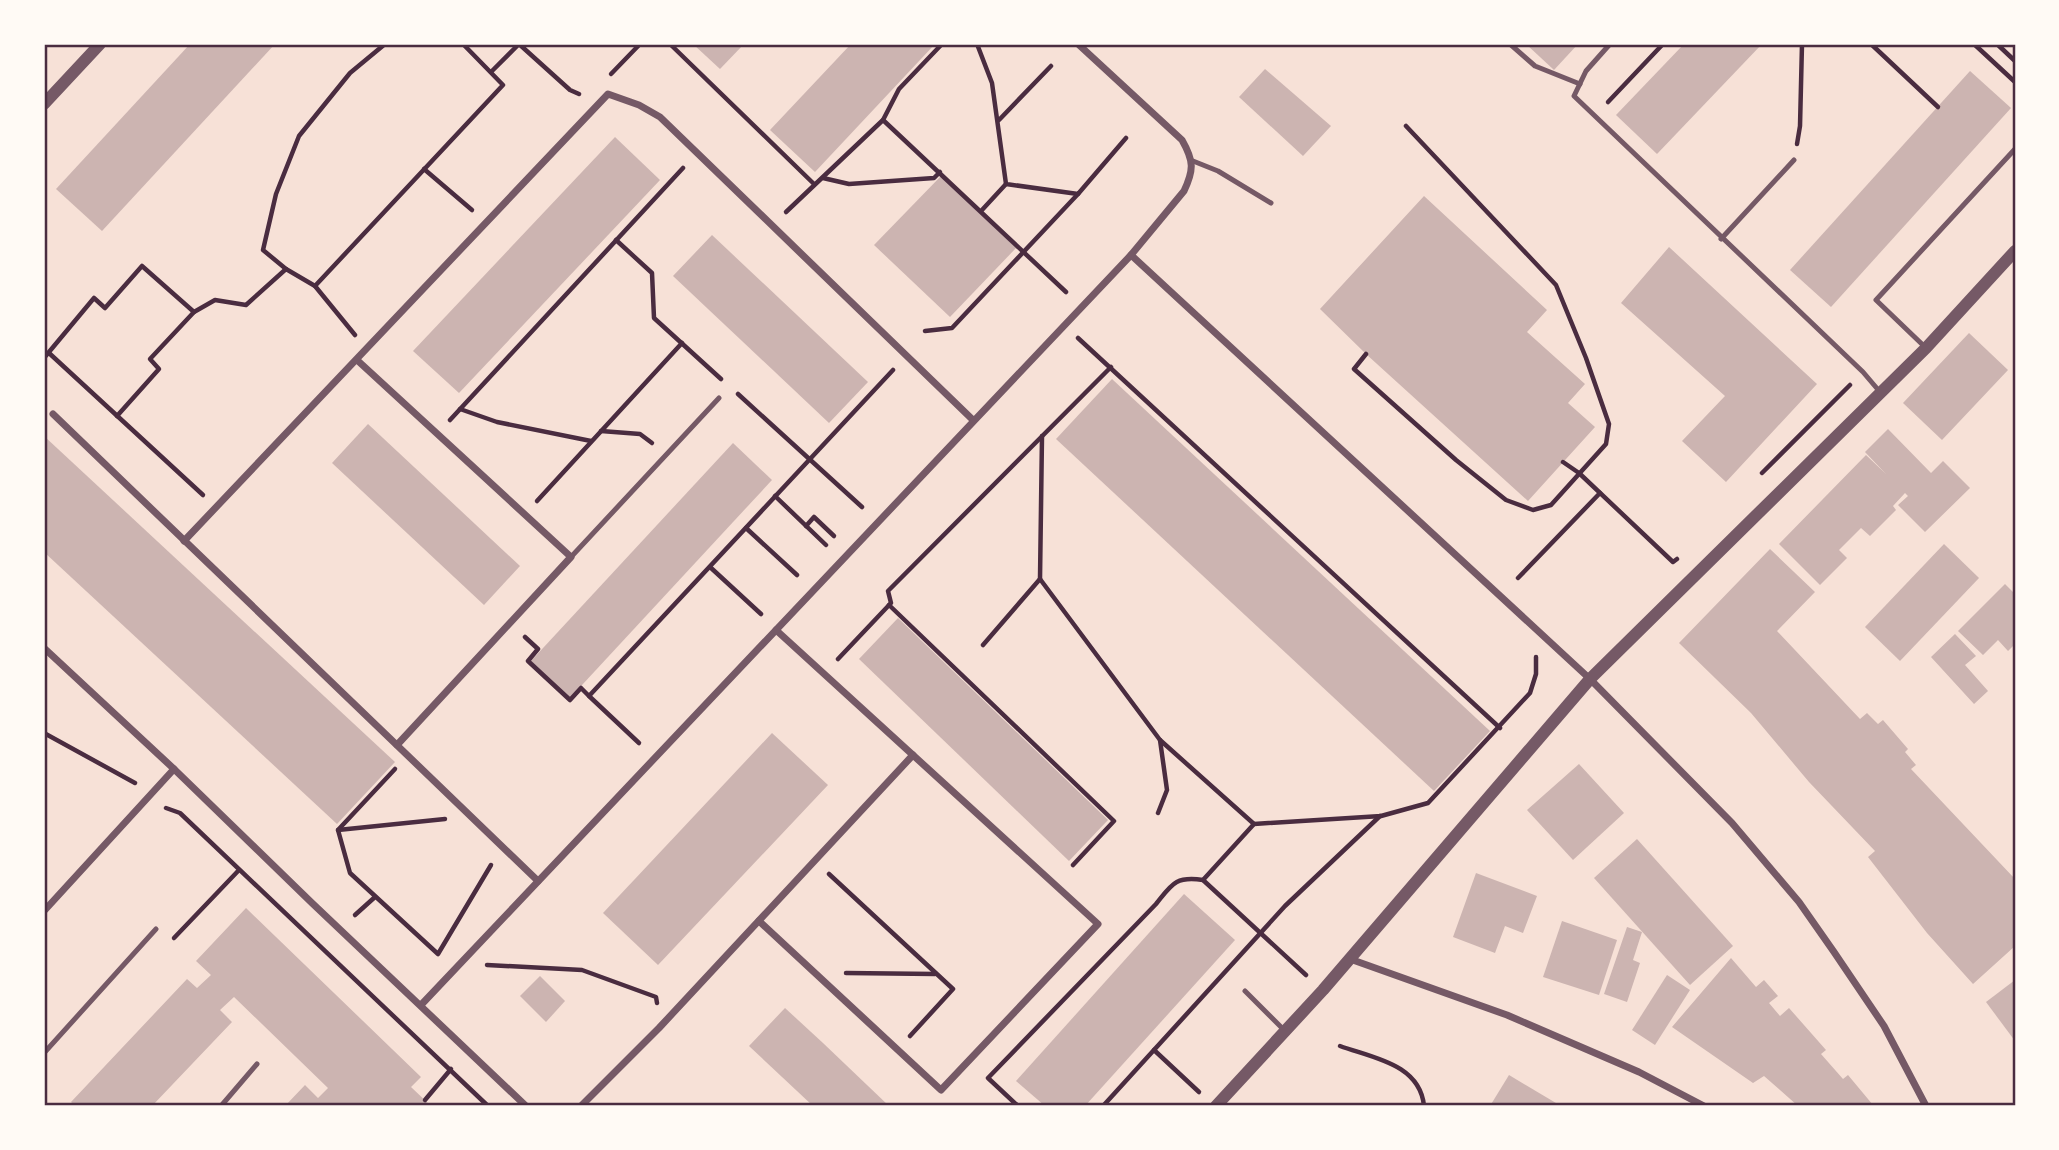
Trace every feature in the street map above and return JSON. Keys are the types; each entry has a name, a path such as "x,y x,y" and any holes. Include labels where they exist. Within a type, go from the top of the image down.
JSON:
{"street":[{"path":"44,104 100,44"},
{"path":"421,1005 1131,255 1184,191 1189,181 1192,161 1182,141 1078,44"},
{"path":"184,541 608,94 639,105 660,117 973,420"},
{"path":"1216,1106 1350,958 1590,679 1926,348 2015,250"},
{"path":"1131,255 1590,679 1732,823 1799,902 1884,1026 1926,1106"},
{"path":"357,359 571,556 397,745"},
{"path":"53,414 538,881"},
{"path":"759,921 942,1090 1098,924 776,630"},
{"path":"44,649 174,769 526,1106"},
{"path":"581,1106 659,1028 914,755"},
{"path":"44,911 174,769"},
{"path":"1350,958 1507,1015 1639,1072 1704,1106"}],"lane":[{"path":"1510,44 1535,66 1580,85"},
{"path":"1610,44 1587,71 1574,96 1863,372 1880,392"},
{"path":"1926,348 1876,300 2015,149"},
{"path":"1721,239 1794,160"},
{"path":"1192,161 1218,171 1270,203"},
{"path":"571,556 719,398"},
{"path":"44,1053 156,929"},
{"path":"1245,991 1285,1031"},
{"path":"221,1106 257,1064"}],"path":[{"path":"366,349 314,286 286,269 263,250 276,194 299,136 351,73 385,44"},
{"path":"314,286 503,85 463,44"},
{"path":"491,72 519,44 570,90 580,95"},
{"path":"670,44 814,184"},
{"path":"780,217 883,120 899,89 942,44"},
{"path":"978,44 992,83 1006,184 982,210"},
{"path":"1794,160 1800,125 1802,44"},
{"path":"1871,44 1938,107"},
{"path":"1974,44 2015,82"},
{"path":"1997,44 2015,61"},
{"path":"998,121 1051,66"},
{"path":"883,120 982,210 1066,292"},
{"path":"1366,354 1354,369 1506,500 1533,510 1551,505 1605,444 1609,425 1586,358 1556,285 1406,126"},
{"path":"925,331 952,328 1126,138"},
{"path":"437,434 683,168"},
{"path":"424,169 486,222"},
{"path":"822,178 849,184 934,178 940,172"},
{"path":"1006,184 1077,194"},
{"path":"616,240 652,273 654,318 728,385"},
{"path":"44,358 94,298 105,308 142,267 194,312"},
{"path":"117,416 159,369 150,359 194,312 215,300 246,305 286,269"},
{"path":"1077,337 1500,728"},
{"path":"525,514 682,343"},
{"path":"48,353 203,496"},
{"path":"833,664 891,603 888,591 1111,368"},
{"path":"589,696 893,370"},
{"path":"737,393 862,507"},
{"path":"460,409 497,422 591,441"},
{"path":"600,431 640,434 666,455"},
{"path":"1042,436 1040,579 1160,740 1255,824"},
{"path":"1563,462 1674,562"},
{"path":"1518,578 1600,493"},
{"path":"775,496 826,545"},
{"path":"806,526 814,517 834,536"},
{"path":"746,528 797,575"},
{"path":"710,567 761,614"},
{"path":"983,645 1040,579"},
{"path":"889,605 1114,821 1073,865"},
{"path":"525,636 538,649 528,661 570,700 581,688 639,743"},
{"path":"1203,880 1255,824 1381,816 1428,803 1500,728 1530,692 1536,674 1534,658 1538,654"},
{"path":"44,733 134,781 160,807 180,813 488,1106"},
{"path":"1157,813 1167,790 1160,740"},
{"path":"338,830 407,755"},
{"path":"1105,1105 1285,905 1381,816"},
{"path":"338,830 471,817"},
{"path":"338,830 350,873 438,954 495,859"},
{"path":"815,862 953,989 898,1049"},
{"path":"156,929 171,942 239,870"},
{"path":"1018,1106 988,1078 1156,904 1173,882 1187,878 1203,880 1307,975"},
{"path":"353,917 375,897"},
{"path":"478,974 487,964 582,970 656,997 659,1028"},
{"path":"814,972 936,974"},
{"path":"1340,1046 1395,1065 1409,1074 1420,1087 1424,1106"},
{"path":"1154,1050 1200,1093"},
{"path":"425,1100 467,1051"}],"building":[{"path":"190,44 275,44 102,231 56,189"},
{"path":"693,44 744,44 720,69"},
{"path":"851,44 935,44 815,172 770,130"},
{"path":"1526,44 1578,44 1554,70"},
{"path":"1684,44 1762,44 1657,154 1616,115"},
{"path":"1265,69 1331,126 1303,156 1239,97"},
{"path":"1970,71 2011,108 1831,307 1790,270"},
{"path":"615,137 660,180 459,393 413,351"},
{"path":"941,176 1016,248 950,317 874,245"},
{"path":"1424,196 1547,310 1527,332 1585,384 1568,403 1595,427 1528,501 1320,309"},
{"path":"712,235 868,382 829,423 673,276"},
{"path":"1669,247 1817,384 1726,482 1682,441 1725,396 1621,303"},
{"path":"1969,333 2008,370 1942,440 1903,403"},
{"path":"1112,379 1490,731 1434,791 1056,439"},
{"path":"368,424 520,566 484,605 332,463"},
{"path":"1888,429 1931,473 1943,461 1970,488 1925,532 1898,505 1908,496 1905,493 1893,506 1896,510 1870,536 1861,528 1839,550 1847,558 1820,585 1779,544 1866,455 1886,474 1865,452"},
{"path":"44,436 395,762 337,824 44,552"},
{"path":"733,443 772,480 570,698 531,661"},
{"path":"1944,544 1979,578 1900,661 1865,627"},
{"path":"1770,549 1815,592 1777,631 1860,719 1867,713 1878,724 1883,720 1908,749 1905,752 1916,765 1911,769 2015,879 2015,946 1973,984 1927,933 1868,857 1875,851 1809,782 1751,713 1679,643"},
{"path":"2005,584 2015,594 2015,644 2008,651 1998,640 1983,655 1958,631"},
{"path":"898,618 1108,820 1069,861 859,659"},
{"path":"1955,634 1976,656 1965,665 1988,691 1974,704 1931,657"},
{"path":"772,733 828,785 658,965 603,913"},
{"path":"1579,764 1624,813 1573,860 1527,810"},
{"path":"1637,839 1733,946 1690,985 1594,878"},
{"path":"1476,873 1537,896 1523,933 1505,926 1495,953 1453,937"},
{"path":"1184,894 1235,940 1085,1106 1045,1106 1016,1081"},
{"path":"246,908 421,1077 411,1087 431,1106 285,1106 305,1085 318,1098 328,1088 234,997 220,1010 232,1022 152,1106 75,1106 71,1102 187,979 197,988 211,975 196,961"},
{"path":"1562,921 1617,940 1599,995 1543,977"},
{"path":"1627,927 1642,932 1633,960 1640,963 1627,1002 1604,994"},
{"path":"1731,958 1756,987 1764,980 1778,996 1769,1003 1780,1016 1789,1008 1826,1050 1821,1054 1843,1079 1848,1075 1873,1105 1798,1106 1764,1076 1753,1083 1672,1027"},
{"path":"1667,975 1690,990 1655,1045 1632,1030"},
{"path":"540,976 565,1001 546,1022 520,996"},
{"path":"2015,980 2015,1041 1986,1002"},
{"path":"785,1008 889,1106 813,1106 749,1046"},
{"path":"1509,1075 1561,1106 1490,1106"}]}
